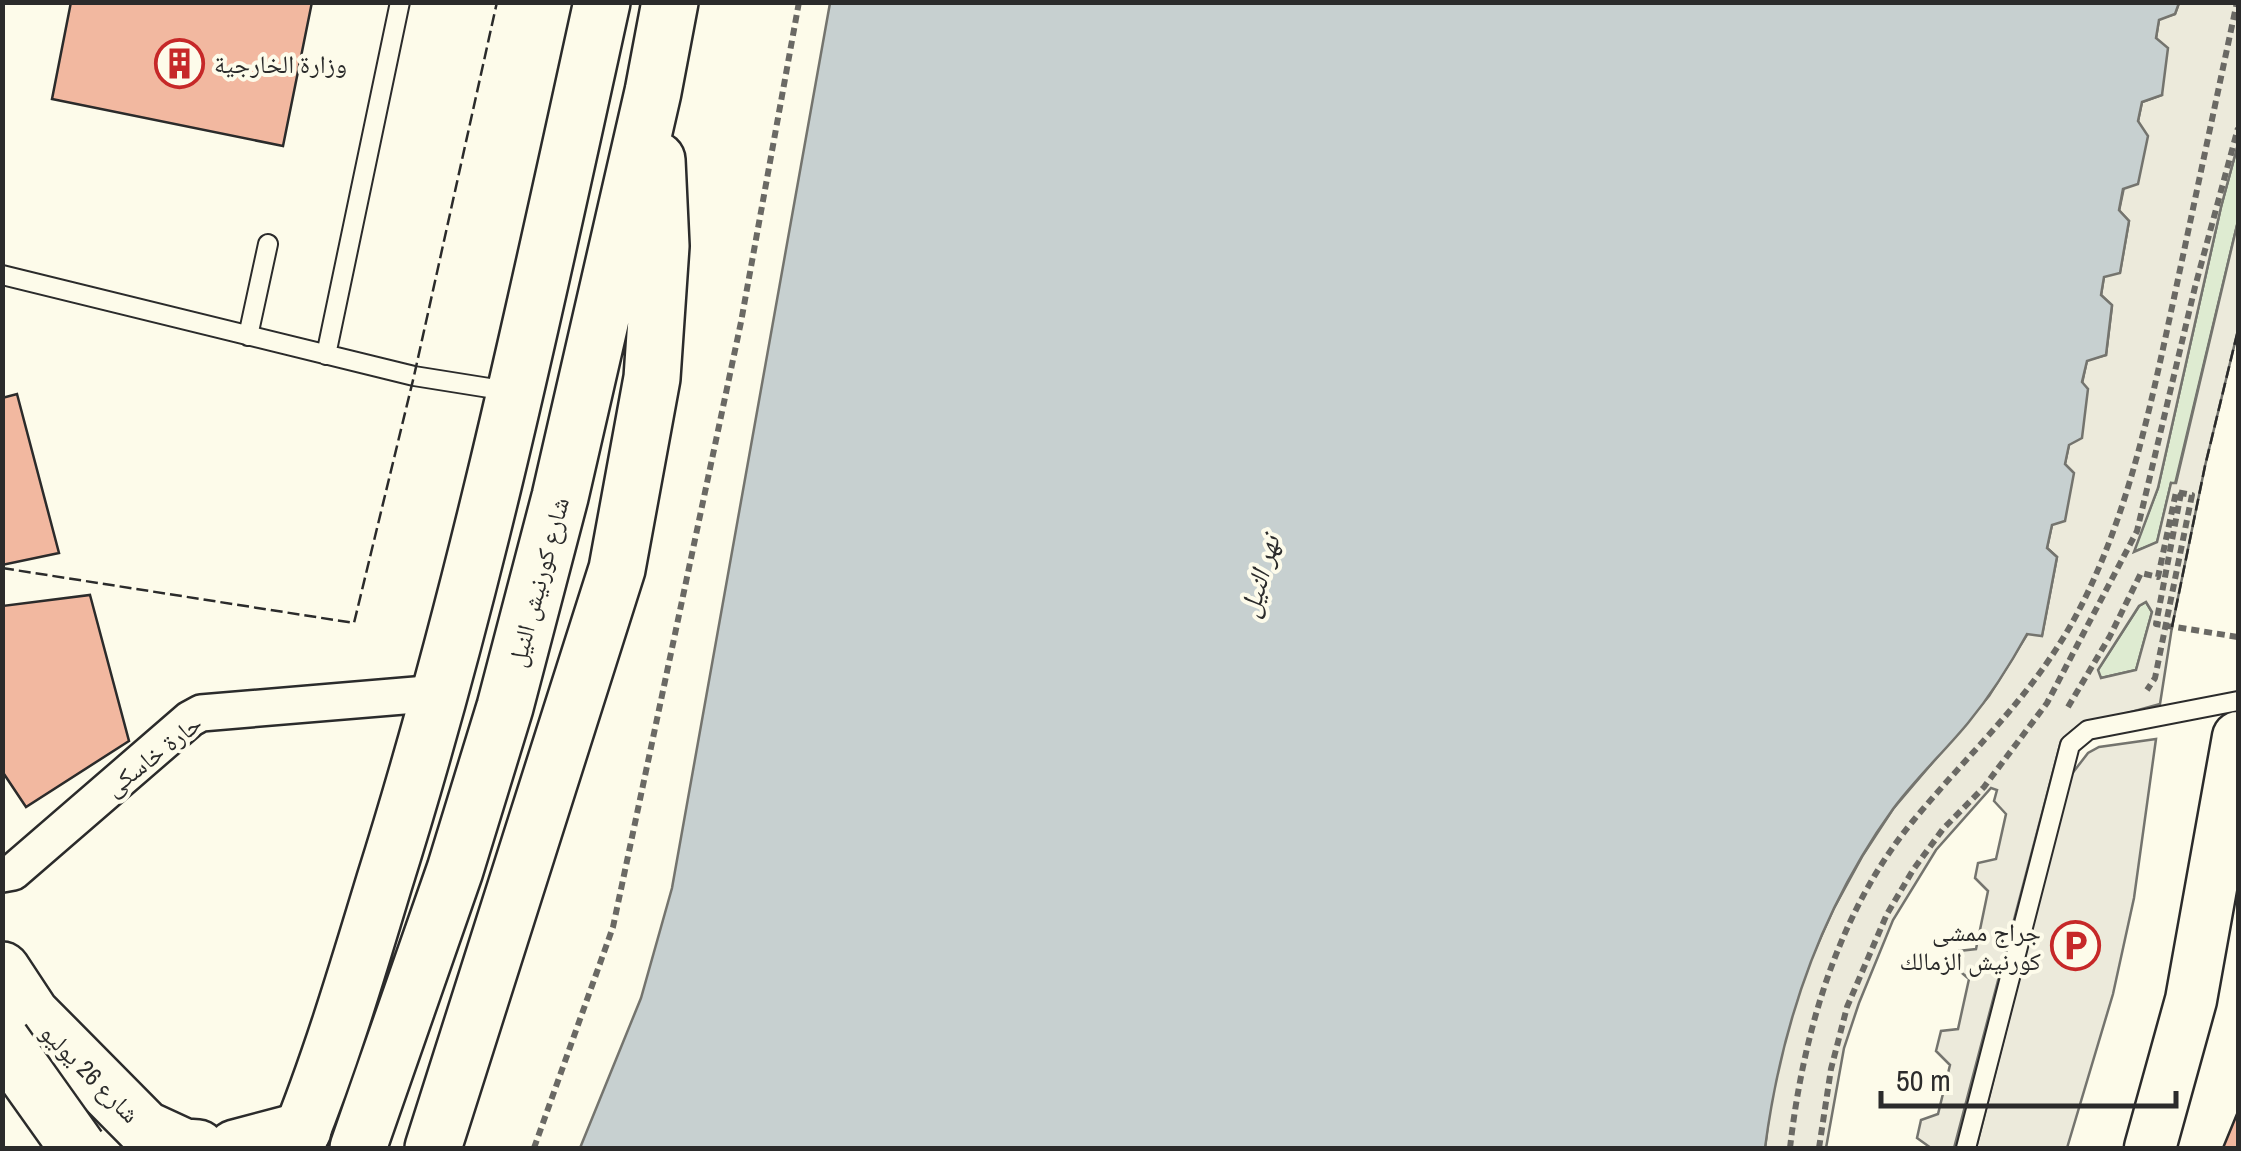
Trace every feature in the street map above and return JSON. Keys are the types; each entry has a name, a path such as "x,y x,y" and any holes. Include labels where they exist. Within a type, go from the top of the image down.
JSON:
{"main road":[{"path":"235,1148 299,1140 374,919 424,759 468,592 602,2"},
{"name":"شارع كورنيش النيل","path":"358,1148 455,870 505,707 560,497 654,92 670,2"},
{"path":"433,1148 618,568 652,378 661,246 654,92"},
{"path":"2,1076 26,1051 12,1008"},
{"path":"12,1008 78,1148"},
{"name":"شارع 26 يوليو","path":"12,1008 145,1128 184,1147 198,1148"},
{"path":"2,1117 25,1148"}],"street":[{"name":"حارة خاسكى","path":"8,873 201,713 440,693"},
{"path":"2150,1148 2192,1000 2238,737"}],"lane":[{"path":"326,355 400,2"},
{"path":"248,336 268,244"},
{"path":"2,275 414,376 516,392"},
{"path":"1966,1148 2070,744 2088,730 2238,701"}],"path":[{"path":"534,1148 614,927 741,322 798,2"},
{"path":"1790,1148 1808,1038 1849,926 1910,824 2010,714 2054,653 2108,546 2142,447 2238,2"},
{"path":"1819,1148 1831,1069 1846,1007 1886,914 1943,829 1984,787 2047,703 2137,531 2194,286 2238,128"},
{"path":"2062,717 2110,636 2141,573 2158,576 2176,492 2192,495 2156,678 2142,693"},
{"path":"2164,625 2238,637"}],"green space":[{"path":"2238,144 2238,221 2175,484 2171,483 2157,543 2133,552 2158,488"},
{"path":"2146,602 2152,612 2136,670 2101,678 2097,671 2139,606"}],"shaded area":[{"path":"2179,3 2238,3 2238,144 2158,488 2134,552 2157,542 2171,483 2176,483 2238,221 2238,330 2205,466 2160,704 2077,727 2061,741 1954,1148 1931,1148 1917,1138 1921,1120 1938,1114 1950,1065 1936,1051 1941,1031 1958,1029 1969,979 1955,967 1959,951 1976,949 1988,891 1975,878 1978,863 1996,859 2006,814 1994,801 1997,790 1991,788 1936,850 1893,920 1844,1048 1826,1148 1765,1148 1772,1090 1787,1028 1807,968 1833,910 1893,809 1989,696 2028,633 2042,635 2057,557 2047,548 2087,360 2106,355 2112,306 2101,295 2104,276 2120,272 2129,221 2119,211 2142,102 2162,95 2156,38 2159,19 2175,14","holes":["2146,602 2152,612 2136,670 2101,678 2098,670 2139,606"]},
{"name":"جراج ممشى كورنيش الزمالك","path":"2156,739 2134,898 2113,994 2067,1148 1976,1148 2071,775 2088,753 2099,747"}],"water":[{"name":"نهر النيل","path":"830,3 2179,3 2175,14 2159,20 2156,38 2168,48 2162,95 2142,102 2138,121 2148,136 2138,184 2123,189 2119,210 2129,221 2120,273 2104,277 2101,295 2112,305 2106,355 2087,361 2082,382 2088,389 2082,438 2069,445 2065,464 2074,473 2065,521 2052,525 2047,548 2057,557 2042,636 2027,634 1976,712 1893,809 1844,887 1793,1014 1765,1148 580,1148 641,998 672,888"}],"building":[{"name":"وزارة الخارجية","path":"71,2 312,2 283,146 52,99"},
{"path":"17,394 59,553 2,565 2,398"},
{"path":"90,595 129,741 26,807 2,771 2,606"},
{"path":"2237,1114 2238,1148 2223,1148"}],"fence":[{"path":"2,568 354,623 414,376 497,2"},
{"path":"2172,627 2238,330"}],"place":[{"name":"وزارة الخارجية","path":"179,64"},
{"name":"جراج ممشى كورنيش الزمالك","path":"2076,946"}]}
